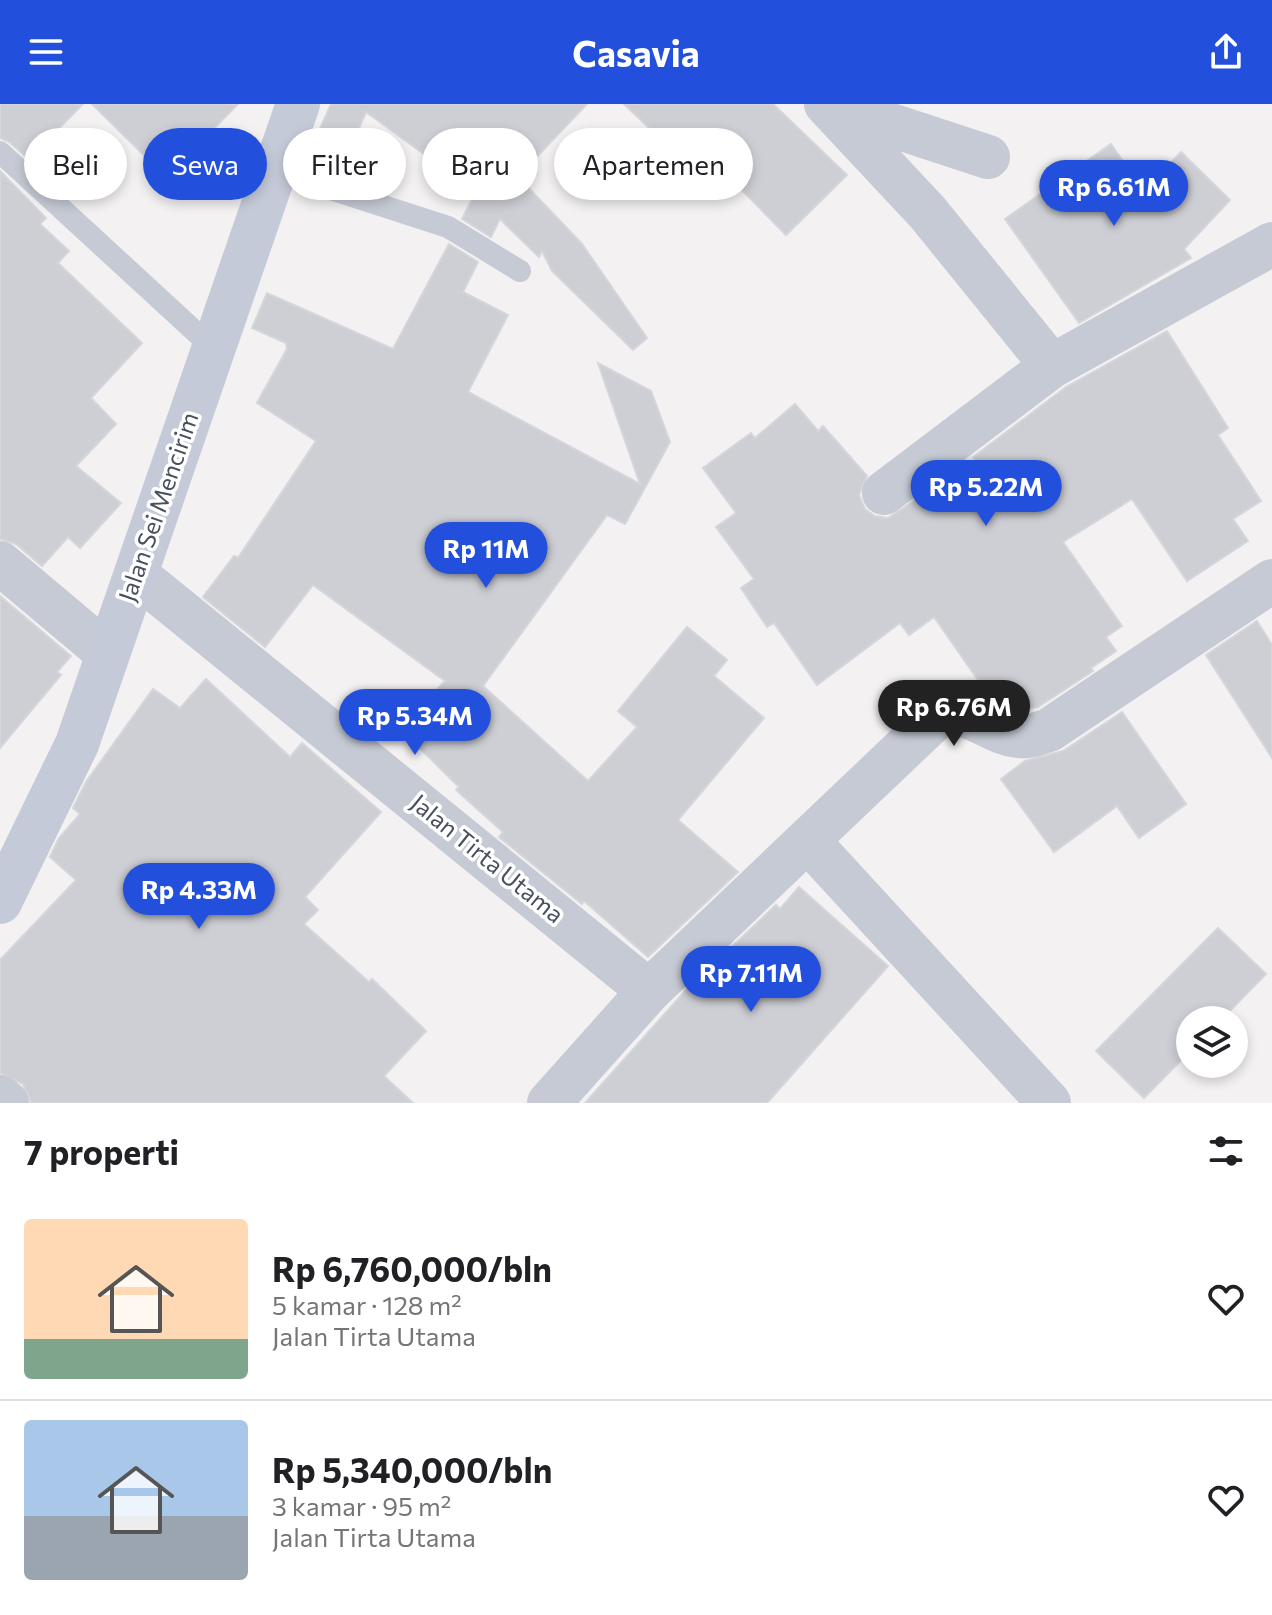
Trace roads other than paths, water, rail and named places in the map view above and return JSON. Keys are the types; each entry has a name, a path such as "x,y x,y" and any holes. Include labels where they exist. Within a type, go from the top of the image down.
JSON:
{"street":[{"name":"Jalan Sei Mencirim","path":"0,902 77,744 107,653 138,576 298,104"},
{"path":"827,104 988,157"},
{"path":"827,104 928,213 1052,366"},
{"path":"884,493 1052,366 1272,244"},
{"path":"0,563 107,653"},
{"name":"Jalan Tirta Utama","path":"138,576 649,991"},
{"path":"549,1103 649,991 939,715 959,713 973,716 1017,736 1049,730 1272,581"},
{"path":"809,842 1049,1103"},
{"path":"0,1097 7,1103"}],"lane":[{"path":"0,152 213,348"},
{"path":"275,171 448,227 520,271"}]}
